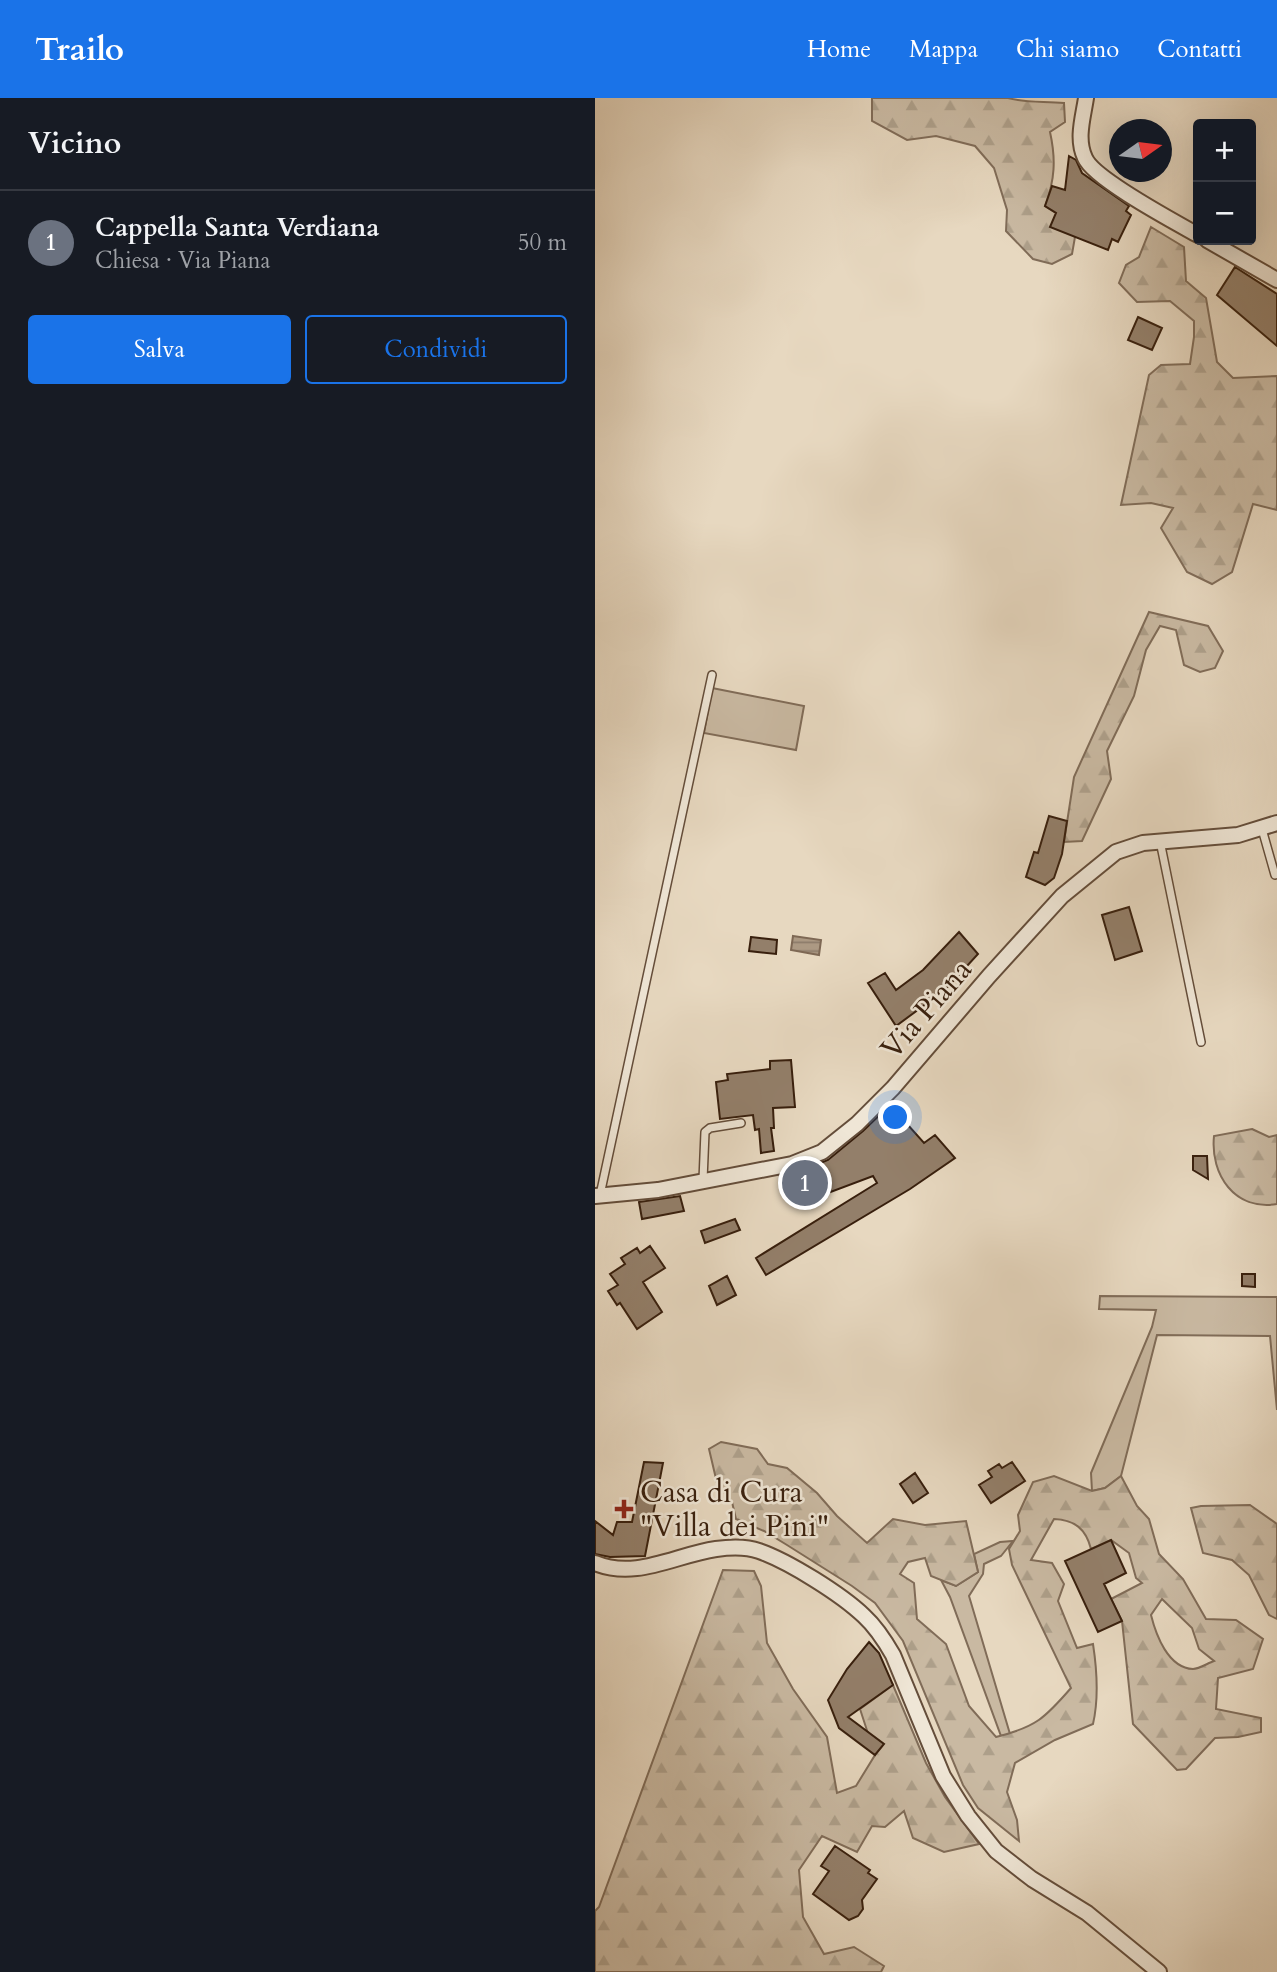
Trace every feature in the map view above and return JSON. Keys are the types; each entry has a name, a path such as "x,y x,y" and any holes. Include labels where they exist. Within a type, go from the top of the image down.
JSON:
{"street":[{"path":"1086,98 1080,138 1085,160 1100,174 1150,208 1193,232"},
{"path":"1216,245 1277,280"},
{"name":"Via Piana","path":"597,1195 658,1190 792,1164 822,1152 857,1124 893,1088 1062,896 1116,852 1143,843 1238,835 1277,823"},
{"path":"595,1563 607,1568 639,1569 704,1551 739,1547 759,1551 804,1573 863,1614 885,1640 893,1655 943,1776 968,1816 996,1852 1032,1879 1087,1913 1159,1972"}],"lane":[{"path":"597,1195 712,675"},
{"path":"1262,829 1275,875"},
{"path":"1160,841 1201,1042"},
{"path":"703,1181 705,1132 711,1128 741,1123"}],"green space":[{"path":"872,98 1008,98 1064,103 1065,122 1050,132 1053,169 1045,206 1056,213 1075,237 1072,254 1052,264 1033,259 1006,231 1007,210 994,168 975,146 936,136 907,140 872,121"},
{"path":"1151,227 1184,247 1186,281 1206,298 1217,362 1233,378 1277,376 1277,510 1253,504 1232,572 1212,584 1187,572 1161,528 1173,508 1151,503 1121,505 1149,375 1161,365 1190,364 1194,337 1194,321 1170,301 1137,302 1119,283 1126,265 1139,257"},
{"path":"1149,612 1208,626 1223,651 1215,668 1200,672 1184,665 1176,630 1160,626 1146,650 1134,696 1107,751 1111,779 1082,841 1064,842 1074,777"},
{"path":"712,688 804,706 796,750 704,733"},
{"path":"1252,1129 1269,1137 1277,1135 1277,1204 1262,1205 1238,1196 1228,1187 1216,1164 1214,1136"},
{"path":"1100,1296 1277,1297 1277,1410 1270,1336 1157,1335 1121,1476 1105,1488 1092,1491 1091,1473 1152,1327 1156,1310 1099,1309"},
{"path":"721,1442 757,1449 768,1464 787,1468 817,1493 837,1516 867,1543 893,1519 925,1525 966,1521 978,1572 956,1586 931,1576 925,1558 908,1562 900,1574 914,1583 917,1619 946,1644 969,1706 996,1737 1039,1720 1071,1688 1012,1565 1009,1549 1020,1531 1018,1515 1033,1482 1054,1476 1092,1491 1105,1488 1121,1476 1137,1506 1149,1519 1159,1554 1183,1579 1206,1619 1236,1620 1263,1639 1253,1669 1218,1678 1216,1709 1261,1718 1261,1732 1215,1738 1186,1769 1177,1770 1133,1724 1122,1621 1111,1599 1142,1583 1136,1578 1129,1553 1111,1540 1091,1549 1079,1527 1068,1521 1054,1519 1031,1560 1052,1563 1064,1584 1058,1601 1077,1648 1093,1644 1096,1704 1093,1724 1055,1740 1015,1763 1007,1792 1017,1820 1019,1841 978,1808 963,1785 903,1641 875,1603 764,1531 736,1519 732,1502 717,1483 709,1449","holes":["1162,1599 1192,1628 1199,1649 1214,1661 1193,1669 1184,1667 1170,1657 1160,1641 1151,1615"]},
{"path":"1250,1505 1277,1524 1277,1619 1269,1615 1249,1575 1232,1560 1203,1553 1191,1508"},
{"path":"1013,1541 1001,1556 984,1564 983,1574 969,1596 1010,1734 1001,1736 950,1597 941,1580 956,1586 978,1572 974,1554 1000,1542"},
{"path":"723,1570 754,1571 761,1586 767,1643 793,1689 827,1737 837,1793 856,1786 875,1755 860,1709 893,1685 926,1763 945,1797 979,1844 944,1852 913,1838 904,1811 885,1827 872,1826 857,1852 822,1836 799,1870 803,1917 824,1954 854,1947 884,1966 881,1972 595,1972 595,1911 599,1907"}],"shaded area":[{"path":"793,936 821,940 819,955 791,950"}],"building":[{"path":"1069,156 1076,160 1082,173 1129,206 1126,211 1131,215 1118,242 1112,239 1108,250 1050,227 1056,213 1045,206 1052,186 1065,190"},
{"path":"1235,267 1277,294 1277,346 1217,295"},
{"path":"1138,317 1162,328 1152,350 1128,340"},
{"path":"1049,816 1067,821 1062,854 1054,878 1045,885 1026,877 1034,852 1038,853"},
{"path":"1129,907 1142,951 1115,960 1102,915"},
{"path":"959,932 978,954 945,990 896,1026 868,983 885,973 896,990 923,970"},
{"path":"751,937 777,940 776,954 749,951"},
{"path":"791,1060 795,1107 773,1108 774,1128 771,1128 774,1151 761,1153 759,1129 755,1130 753,1115 720,1119 716,1082 728,1080 727,1074 770,1069 770,1061"},
{"path":"890,1105 924,1143 935,1135 955,1158 910,1189 766,1275 756,1258 877,1183 873,1176 804,1202 793,1174 828,1160"},
{"path":"1193,1156 1207,1156 1208,1179 1193,1170"},
{"path":"680,1196 684,1211 642,1219 639,1202"},
{"path":"735,1219 740,1230 705,1243 701,1231"},
{"path":"650,1246 665,1268 643,1282 662,1312 637,1329 620,1303 617,1305 608,1291 618,1285 610,1274 625,1264 621,1258 637,1248 640,1253"},
{"path":"1242,1274 1255,1274 1255,1287 1242,1286"},
{"path":"727,1276 736,1295 717,1305 709,1286"},
{"path":"644,1462 663,1463 645,1556 610,1557 595,1554 595,1521 613,1535 617,1522 632,1522"},
{"path":"1012,1462 1025,1481 991,1503 979,1485 992,1477 988,1471 999,1464 1002,1468"},
{"path":"915,1473 928,1493 913,1503 900,1484"},
{"path":"1111,1540 1126,1573 1104,1584 1122,1621 1098,1632 1065,1561"},
{"path":"869,1642 879,1653 893,1685 848,1717 884,1744 875,1755 839,1728 828,1700 847,1669"},
{"path":"835,1846 870,1870 868,1873 877,1879 862,1900 863,1909 858,1916 849,1920 813,1894 829,1871 821,1866"}],"place":[{"name":"Cappella Santa Verdiana","path":"805,1183"},
{"name":"Casa di Cura \"Villa dei Pini\"","path":"624,1509"}]}
